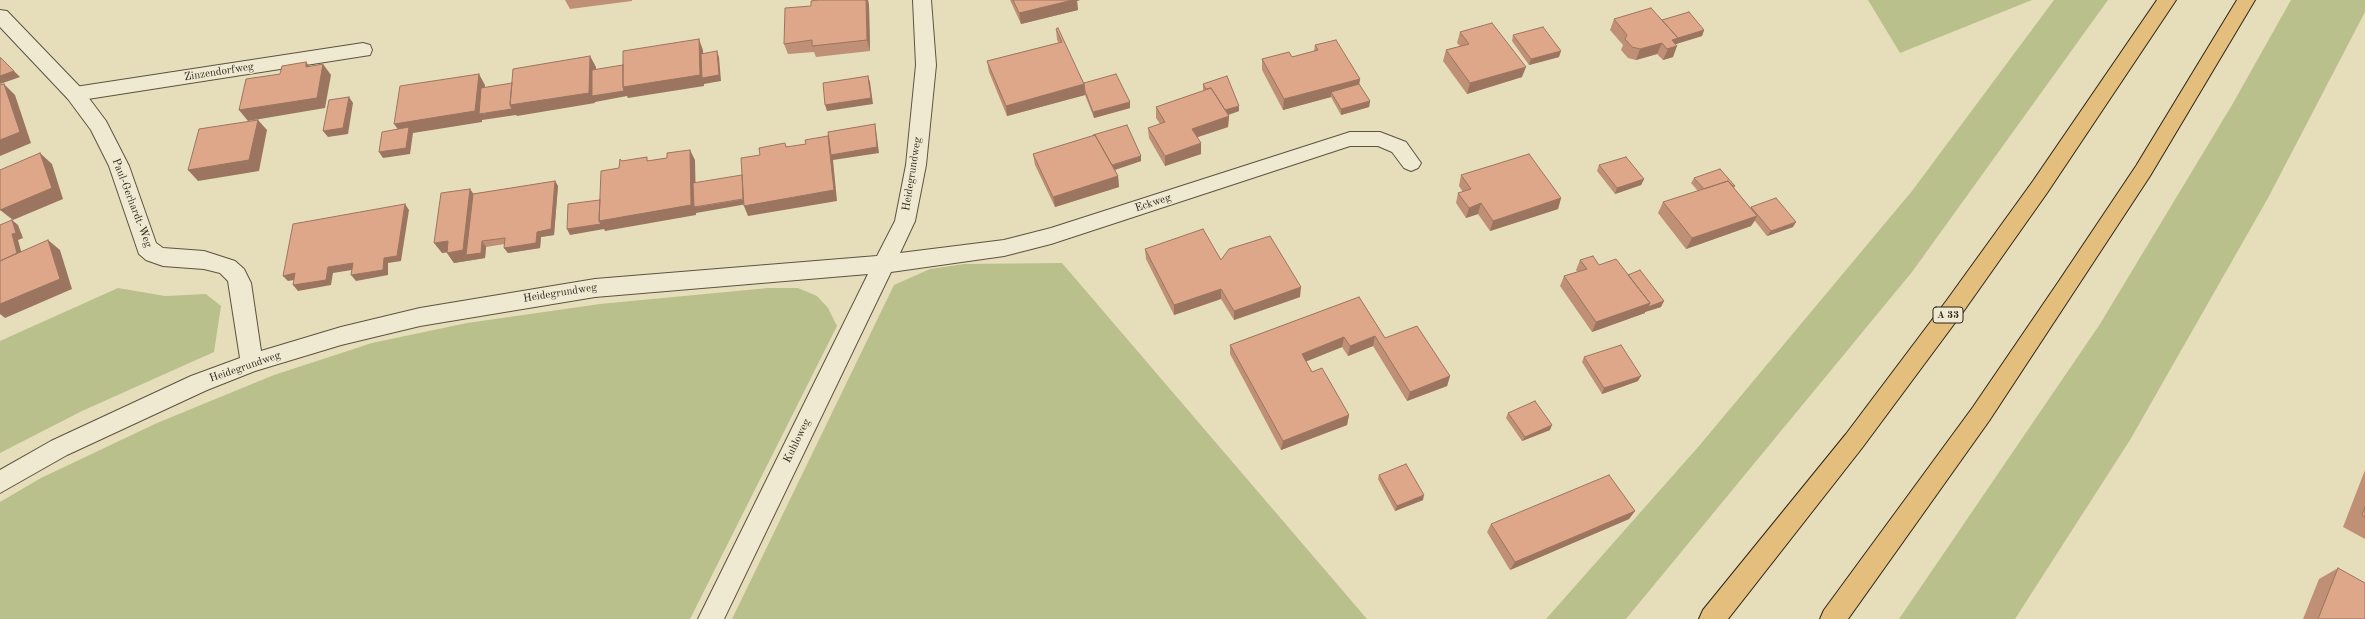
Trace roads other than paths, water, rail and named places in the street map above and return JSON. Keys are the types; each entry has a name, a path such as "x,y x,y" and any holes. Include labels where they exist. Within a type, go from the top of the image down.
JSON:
{"highway":[{"name":"A 33","path":"1712,619 1854,441 1955,306 2040,187 2167,0"},
{"path":"1833,619 1981,414 2067,287 2147,164 2246,0"}],"street":[{"name":"Heidegrundweg","path":"0,482 59,448 199,383 252,363 341,336 420,318 503,302 595,288 884,264 905,221 913,184 926,66 922,0"},
{"name":"Paul-Gerhardt-Weg","path":"0,16 75,94 99,126 119,166 147,248 154,254 164,257 204,260 227,267 236,274 240,283 252,363"},
{"name":"Zinzendorfweg","path":"75,94 362,50"},
{"name":"Eckweg","path":"884,264 971,253 1051,236 1350,139 1380,140 1399,147 1411,163"},
{"name":"Kuhloweg","path":"711,619 884,264"}]}
